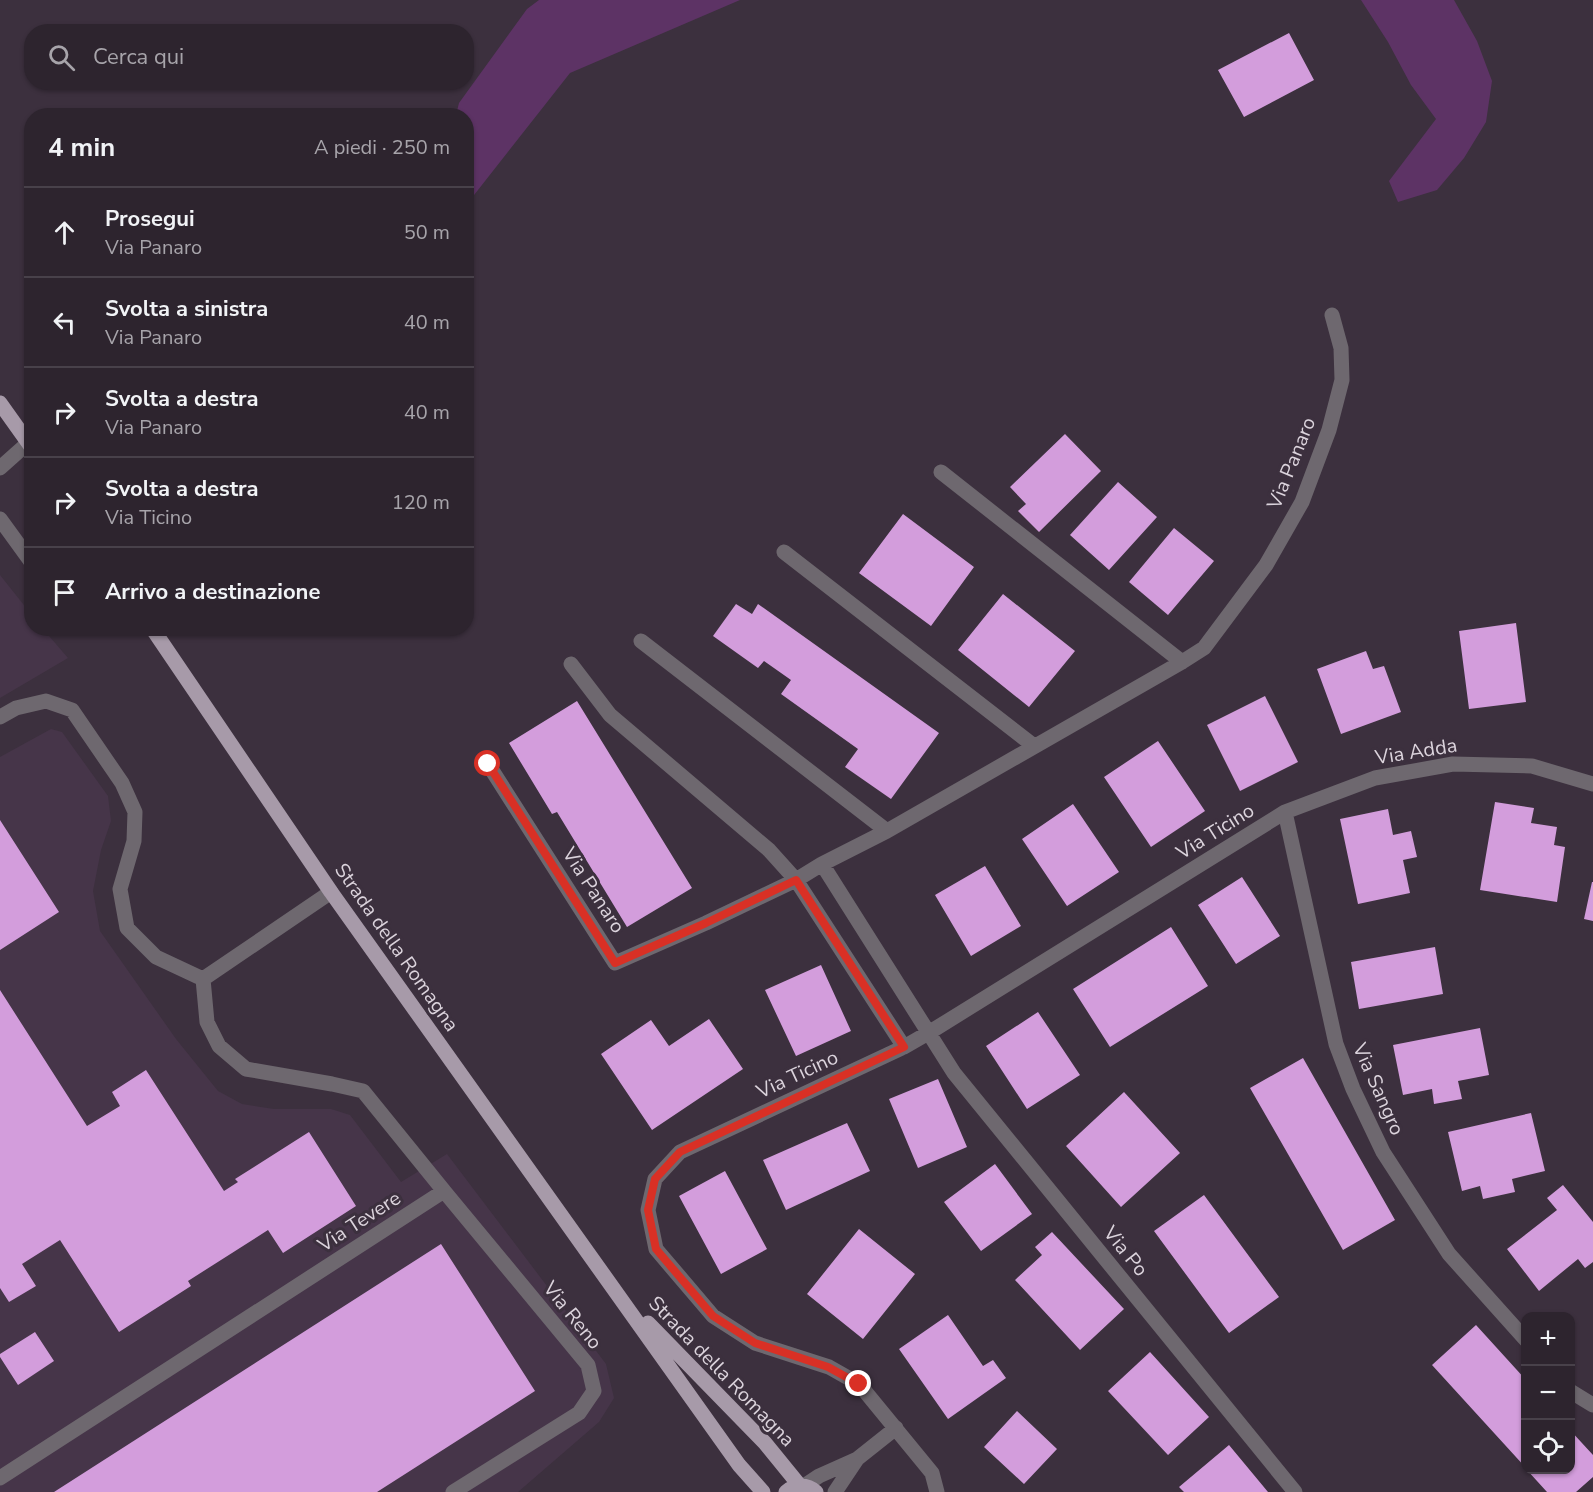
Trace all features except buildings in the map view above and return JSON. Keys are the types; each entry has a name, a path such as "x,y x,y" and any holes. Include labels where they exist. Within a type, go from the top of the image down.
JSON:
{"main road":[{"path":"0,403 24,437"},
{"name":"Strada della Romagna","path":"157,636 331,892 739,1465 763,1492"},
{"name":"Strada della Romagna","path":"613,1287 765,1443 801,1489"}],"street":[{"name":"Via Panaro","path":"488,764 615,963 796,880 887,831 1204,648 1266,565 1302,502 1329,430 1342,380 1341,348 1332,315"},
{"path":"0,468 24,450"},
{"path":"941,472 1182,662"},
{"path":"0,519 24,552"},
{"path":"784,552 1034,746"},
{"path":"641,641 887,831"},
{"path":"571,664 610,714 769,850 796,880 904,1047"},
{"path":"0,717 16,708 46,701 72,710 122,783 135,812 134,841 120,889 127,928 156,957 202,979"},
{"name":"Via Adda","path":"1285,812 1375,778 1453,764 1532,766 1593,784"},
{"name":"Via Ticino","path":"937,1492 932,1473 859,1384 828,1367 755,1343 713,1316 656,1249 648,1210 655,1179 680,1152 904,1047 930,1032 1285,812"},
{"name":"Via Sangro","path":"1285,812 1336,1044 1353,1089 1383,1152 1449,1254 1521,1334"},
{"path":"822,864 930,1032"},
{"path":"202,979 331,892"},
{"path":"202,979 207,1022 219,1046 246,1069 363,1091 444,1191"},
{"name":"Via Po","path":"930,1032 954,1073 1295,1492"},
{"name":"Via Tevere","path":"0,1478 444,1191"},
{"name":"Via Reno","path":"444,1191 588,1365 594,1391 579,1413 453,1492"},
{"path":"1575,1394 1593,1405"},
{"path":"801,1489 819,1476 857,1459 896,1428"},
{"path":"835,1492 857,1459"}],"shaded area":[{"path":"539,0 740,0 570,73 474,195 474,108 458,108 459,103 468,90 474,90 474,82 527,9"},
{"path":"1361,0 1454,0 1477,41 1492,81 1486,122 1464,158 1437,190 1398,202 1389,181 1436,119 1411,85 1388,42"},
{"path":"0,575 24,605 24,636 49,636 68,658 0,698"},
{"path":"51,729 62,732 108,796 111,821 101,850 93,891 100,931 176,1039 218,1091 242,1104 274,1109 331,1109 350,1115 401,1182 447,1154 606,1364 614,1398 599,1422 518,1492 0,1492 0,757"}],"route":[{"path":"488,764 615,963 796,880 904,1047 680,1152 655,1179 648,1210 656,1249 713,1316 755,1343 828,1367 859,1384"}]}
